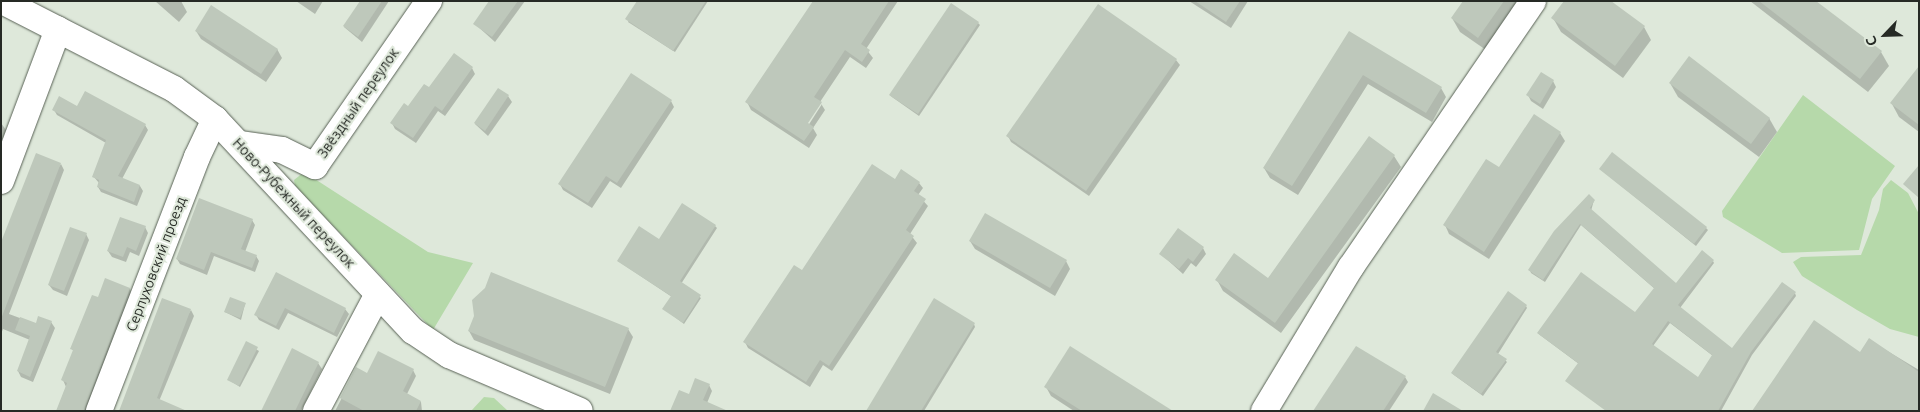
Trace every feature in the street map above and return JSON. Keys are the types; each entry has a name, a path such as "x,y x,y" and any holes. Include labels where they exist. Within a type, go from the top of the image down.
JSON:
{"street":[{"name":"Ново-Рубежный переулок","path":"2,1 174,89 215,120 241,144 413,331 449,355 580,411"},
{"name":"Звёздный переулок","path":"241,144 282,150 315,166 428,1"},
{"path":"1264,411 1351,267 1533,1"},
{"path":"1,181 58,29"},
{"name":"Серпуховский проезд","path":"99,411 197,158 215,120"},
{"path":"316,411 378,294"}],"green space":[{"path":"1803,95 1895,166 1872,199 1859,250 1782,253 1723,217 1722,211"},
{"path":"304,172 428,252 473,263 433,330 295,186 294,180"},
{"path":"1891,180 1908,193 1919,214 1919,337 1890,329 1857,310 1802,276 1793,262 1801,257 1861,255 1879,210 1883,189"},
{"path":"484,397 494,398 508,411 471,411"}],"building":[{"path":"360,1 382,1 358,37 343,26"},
{"path":"489,1 518,1 492,37 473,24"},
{"path":"637,1 706,1 673,51 625,19"},
{"path":"813,1 889,1 861,44 870,50 862,62 845,50 814,97 822,102 808,123 814,127 804,141 745,102"},
{"path":"1195,1 1240,1 1226,22"},
{"path":"1463,1 1504,1 1478,38 1451,18"},
{"path":"1564,1 1611,1 1645,26 1615,66 1551,18"},
{"path":"1759,1 1816,1 1882,51 1860,79"},
{"path":"951,3 979,22 918,114 889,95"},
{"path":"1098,4 1177,59 1086,191 1006,136"},
{"path":"211,5 278,49 261,74 195,31"},
{"path":"1349,31 1442,87 1426,113 1363,75 1292,186 1263,168"},
{"path":"454,53 473,67 442,111 435,106 413,138 390,123 404,103 408,106 424,84 429,87"},
{"path":"1689,56 1770,118 1751,144 1669,83"},
{"path":"1919,66 1919,125 1890,103"},
{"path":"1541,72 1554,80 1540,104 1526,95"},
{"path":"631,73 672,100 617,183 606,176 588,203 558,184"},
{"path":"498,88 509,95 485,131 474,123"},
{"path":"85,91 146,124 118,176 140,185 134,202 97,187 99,180 92,177 106,140 52,110 59,96 77,106"},
{"path":"1534,114 1561,132 1484,252 1443,225 1486,159 1499,167"},
{"path":"1369,136 1395,155 1275,323 1215,280 1234,253 1268,278"},
{"path":"1612,152 1707,227 1694,244 1599,169"},
{"path":"36,153 61,163 1,319 1,242"},
{"path":"872,164 895,179 901,169 920,182 914,191 926,199 906,230 914,236 829,366 820,360 806,382 743,342 794,265 802,270"},
{"path":"1919,165 1919,198 1903,184"},
{"path":"1589,194 1595,200 1590,208 1676,283 1702,250 1714,260 1678,305 1732,348 1782,282 1796,292 1751,352 1718,411 1606,411 1565,381 1578,363 1537,333 1581,272 1635,312 1654,288 1580,224 1543,280 1528,270 1554,231","holes":["1668,321 1712,355 1698,377 1652,344"]},
{"path":"199,198 253,219 241,249 257,255 252,268 211,252 204,270 176,259"},
{"path":"682,203 716,225 680,281 701,295 683,323 662,309 671,296 617,261 639,226 659,239"},
{"path":"985,213 1067,260 1050,288 969,241"},
{"path":"120,217 146,226 136,251 127,247 123,257 107,251"},
{"path":"70,227 87,233 64,291 48,285"},
{"path":"1178,228 1204,247 1193,262 1188,258 1179,269 1159,254"},
{"path":"276,272 346,308 334,333 285,308 276,326 254,315"},
{"path":"491,272 629,328 605,387 468,331 474,316 472,300 485,288"},
{"path":"105,278 130,288 84,411 56,411 67,383 61,380 73,350 70,349 92,295 98,297"},
{"path":"1508,291 1527,305 1496,352 1507,359 1481,394 1451,373"},
{"path":"230,297 246,303 240,318 224,312"},
{"path":"162,298 191,309 157,398 187,411 119,411"},
{"path":"934,298 975,323 921,411 866,411"},
{"path":"38,316 52,321 30,377 17,371 30,336 15,330 20,317 36,323"},
{"path":"1814,320 1860,352 1869,338 1919,372 1919,411 1752,411"},
{"path":"246,341 258,347 239,386 227,380"},
{"path":"1070,346 1173,411 1082,411 1044,387"},
{"path":"1356,346 1406,376 1383,411 1313,411"},
{"path":"292,348 319,362 295,411 261,411"},
{"path":"378,351 414,369 403,391 421,401 416,411 364,411 340,398 356,367 367,373"},
{"path":"695,378 710,384 703,400 728,411 670,411 679,390 689,394"},
{"path":"1433,393 1463,411 1423,411"}]}
